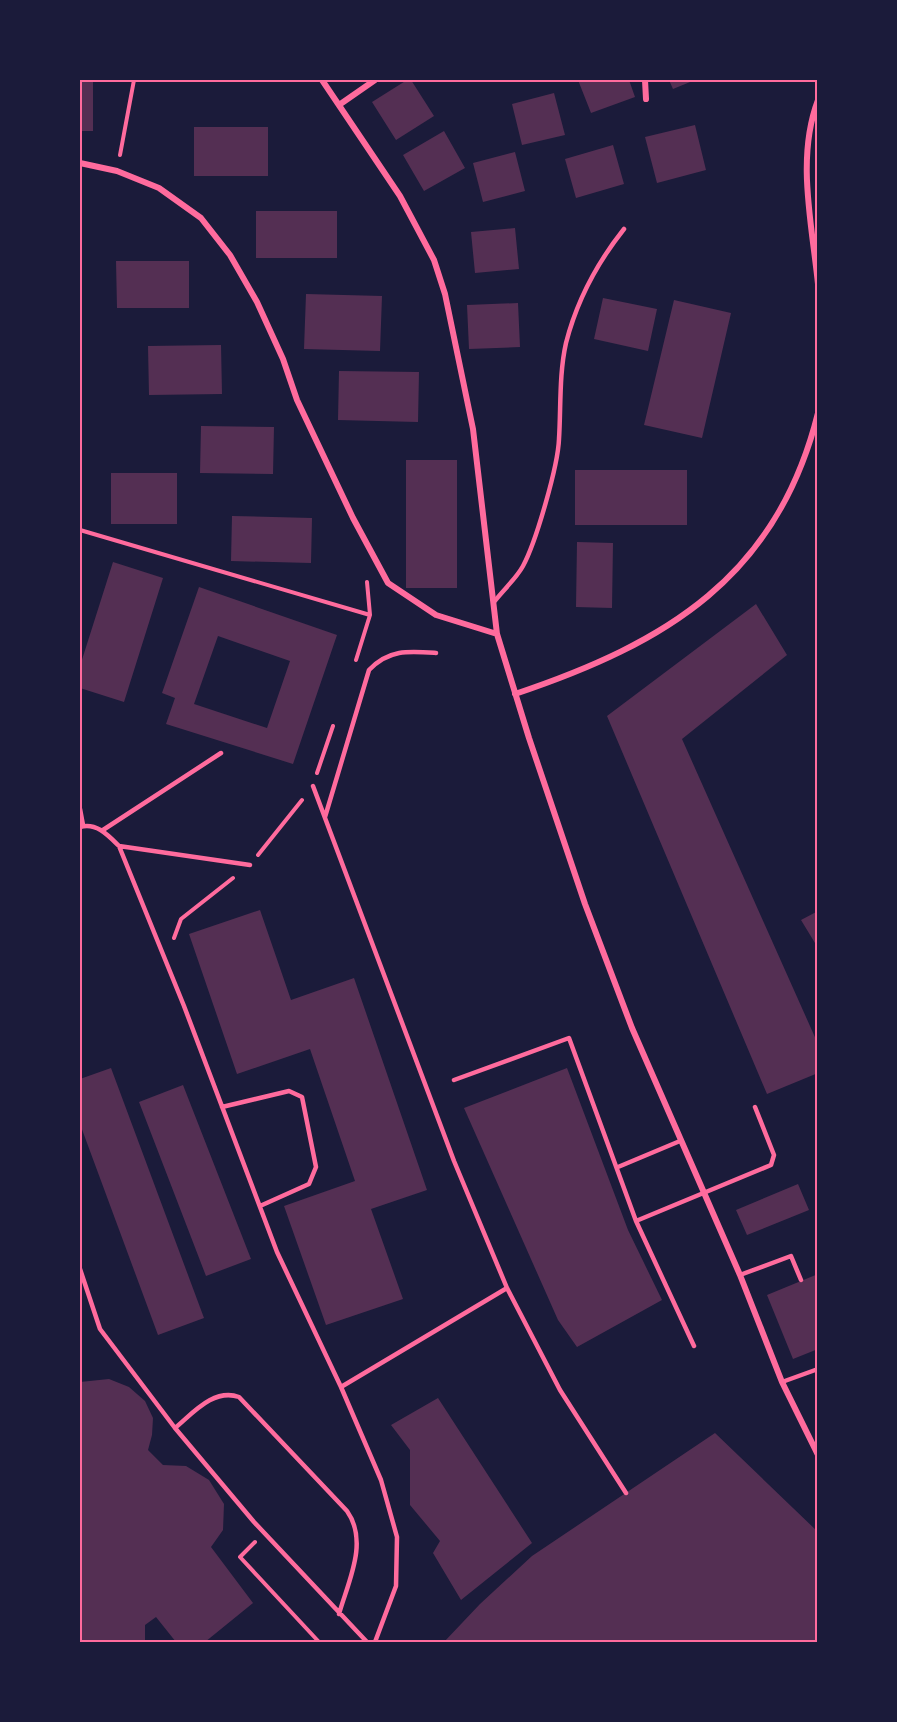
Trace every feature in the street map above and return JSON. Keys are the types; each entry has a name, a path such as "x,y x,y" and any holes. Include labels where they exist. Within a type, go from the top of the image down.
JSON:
{"street":[{"path":"322,80 400,196 434,260 445,294 473,429 497,634 516,694 585,904 632,1028 740,1275 782,1382 818,1455"},
{"path":"339,105 375,80"},
{"path":"645,80 646,99"},
{"path":"818,100 811,117 806,149 818,284"},
{"path":"80,163 117,171 159,188 201,218 230,255 257,302 283,359 297,400 353,518 388,583 436,615 497,634"},
{"path":"516,694 589,668 640,644 679,620 711,595 755,548 783,505 807,453 818,413"}],"lane":[{"path":"494,602 521,569 531,551 560,442 561,386 566,344 588,282 600,260 624,229"},
{"path":"325,817 369,670 380,659 392,653 412,651 436,653"},
{"path":"103,830 221,753"},
{"path":"313,786 454,1161 507,1288 560,1390 626,1493"},
{"path":"80,809 81,826 103,830 119,846 277,1252 341,1387 381,1480 397,1537 396,1586 375,1642"},
{"path":"119,846 250,865"},
{"path":"454,1080 569,1038 636,1221 694,1346"},
{"path":"222,1107 289,1091 302,1097 316,1167 314,1177 309,1184 260,1206"},
{"path":"636,1221 771,1165 774,1155 755,1107"},
{"path":"618,1167 680,1141"},
{"path":"740,1275 791,1256 801,1281"},
{"path":"80,1269 100,1329 175,1428 264,1533 367,1642"},
{"path":"341,1387 507,1288"},
{"path":"782,1382 818,1369"},
{"path":"175,1428 214,1398 228,1393 239,1397 347,1511 357,1531 358,1546 339,1614"}],"path":[{"path":"117,171 134,80"},
{"path":"80,530 370,615 352,670"},
{"path":"165,960 181,919 250,865 313,786 335,722"},
{"path":"264,1533 240,1557 319,1642"}],"building":[{"path":"80,80 93,80 93,131 80,131"},
{"path":"407,80 411,80 434,116 396,140 372,102"},
{"path":"578,80 629,80 635,97 591,113"},
{"path":"669,80 695,80 673,89"},
{"path":"554,93 565,135 522,145 512,104"},
{"path":"695,125 706,170 657,183 645,137"},
{"path":"194,127 268,127 268,176 194,176"},
{"path":"444,131 465,168 424,191 403,155"},
{"path":"613,145 624,184 576,198 565,159"},
{"path":"515,152 525,191 483,202 473,163"},
{"path":"256,211 337,211 337,258 256,258"},
{"path":"515,228 519,269 475,273 471,232"},
{"path":"116,261 189,261 189,308 117,308"},
{"path":"306,294 382,296 380,351 304,349"},
{"path":"603,298 657,309 648,351 594,339"},
{"path":"674,300 731,313 702,438 644,425"},
{"path":"518,303 520,347 469,349 467,305"},
{"path":"221,345 222,394 149,395 148,346"},
{"path":"339,371 419,372 418,422 338,420"},
{"path":"201,426 274,427 273,474 200,473"},
{"path":"406,460 457,460 457,588 406,588"},
{"path":"575,470 687,470 687,525 575,525"},
{"path":"111,473 177,473 177,524 111,524"},
{"path":"232,516 312,518 311,563 231,561"},
{"path":"577,542 613,543 612,608 576,607"},
{"path":"113,562 163,578 124,702 80,688 80,666"},
{"path":"199,587 337,635 293,764 166,724 175,698 162,693","holes":["218,636 290,661 267,728 194,704"]},
{"path":"756,604 787,655 682,739 818,1044 818,1073 767,1094 607,716"},
{"path":"260,910 291,1000 354,978 427,1190 371,1209 403,1299 326,1325 284,1206 355,1181 310,1049 237,1074 189,934"},
{"path":"818,911 818,948 801,920"},
{"path":"111,1068 204,1318 158,1335 80,1124 80,1079"},
{"path":"567,1068 628,1230 662,1300 577,1347 558,1320 464,1108"},
{"path":"183,1085 251,1259 206,1276 139,1102"},
{"path":"798,1184 809,1210 747,1235 736,1210"},
{"path":"818,1274 818,1349 793,1359 767,1295"},
{"path":"109,1379 129,1387 145,1401 153,1418 148,1450 163,1465 186,1466 209,1480 224,1504 223,1530 211,1547 253,1603 205,1642 176,1642 156,1617 145,1625 145,1642 80,1642 80,1382"},
{"path":"438,1398 532,1543 461,1600 433,1553 440,1541 410,1505 410,1450 391,1425"},
{"path":"715,1433 818,1532 818,1642 444,1642 480,1604 532,1556"}]}
